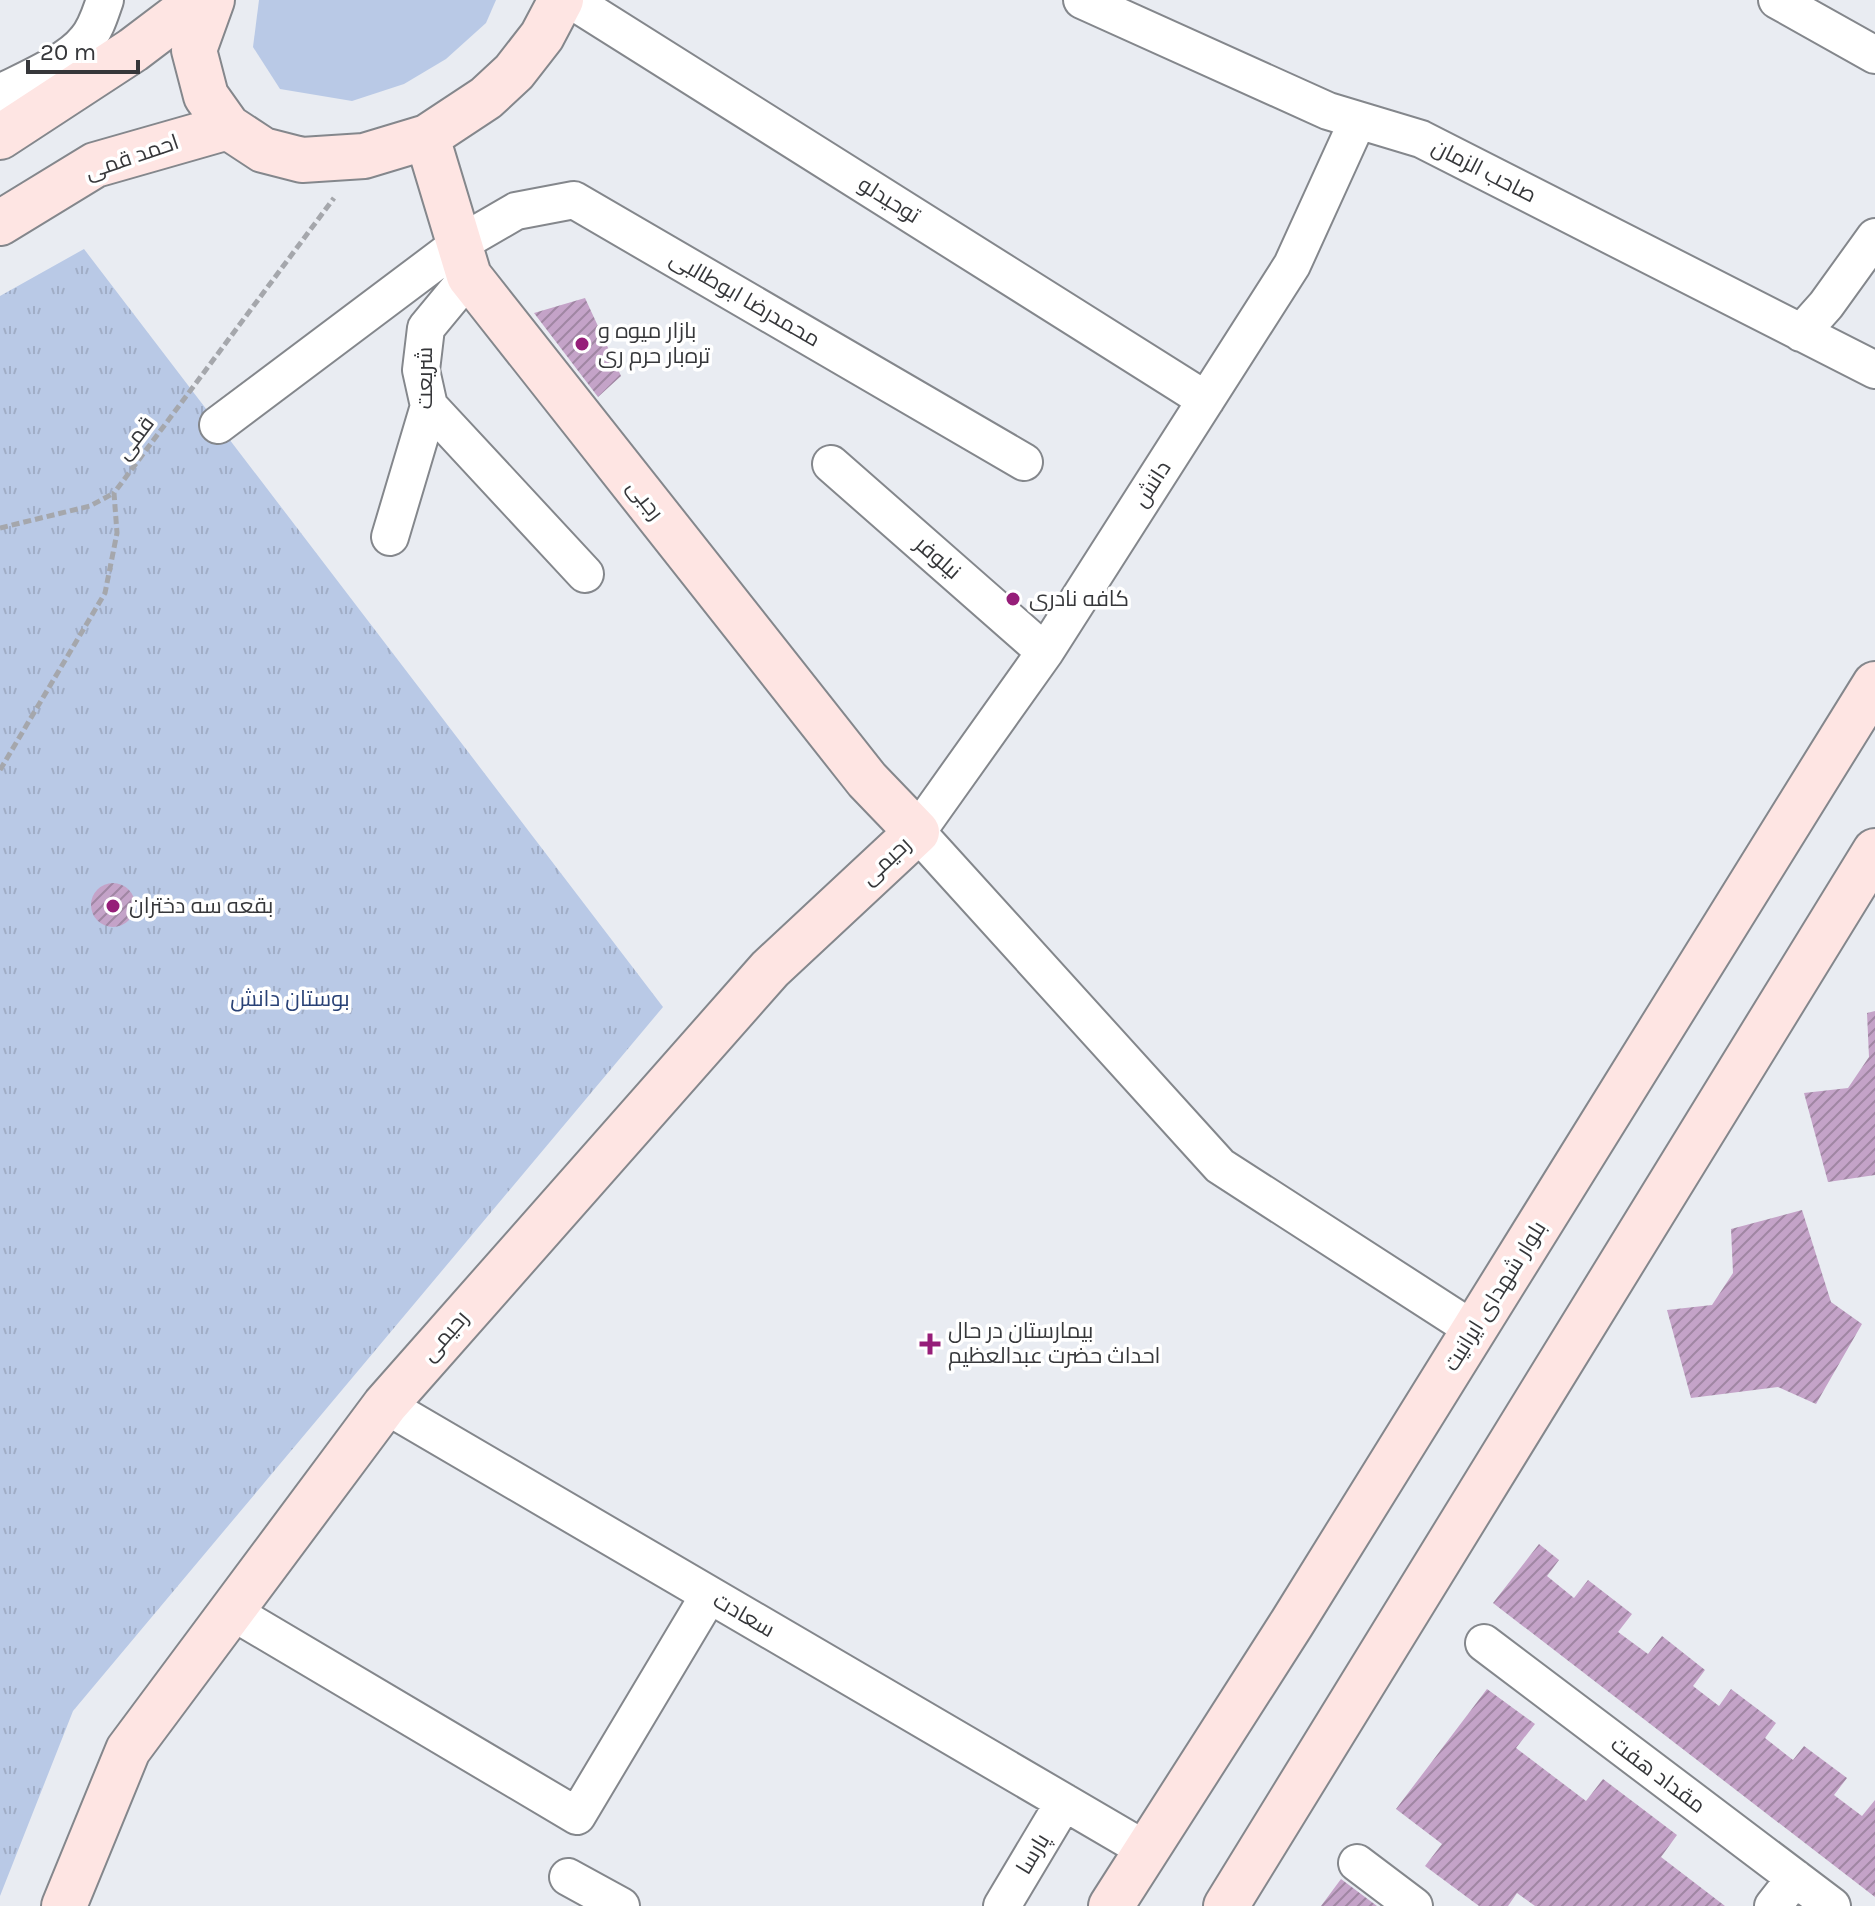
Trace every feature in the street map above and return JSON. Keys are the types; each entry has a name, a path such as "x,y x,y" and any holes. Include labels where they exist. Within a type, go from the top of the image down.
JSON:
{"street":[{"path":"0,93 72,54 87,40 105,0"},
{"path":"0,137 133,50 199,0"},
{"path":"212,0 194,50 206,96 228,127 263,150 302,160 364,156 427,137 486,98 514,72 542,36 561,0"},
{"name":"توحیدلو","path":"571,0 1206,400"},
{"name":"صاحب الزمان","path":"1082,0 1328,111 1421,139 1875,370"},
{"path":"1777,0 1875,55"},
{"name":"دانش","path":"917,832 1045,652 1292,265 1358,120"},
{"name":"احمد قمی","path":"0,223 95,165 228,127"},
{"name":"رجبی","path":"427,137 464,260 867,780 917,832"},
{"name":"محمدرضا ابوطالبی","path":"464,260 516,211 574,200 1024,462"},
{"path":"1801,333 1826,305 1875,237"},
{"path":"218,425 464,260"},
{"name":"شریعت","path":"390,537 429,406 421,370 426,328 464,260"},
{"path":"429,406 585,574"},
{"name":"نیلوفر","path":"831,464 1045,652"},
{"name":"بلوار شهدای ایرانیت","path":"1111,1906 1292,1623 1875,684"},
{"path":"917,832 1220,1166 1474,1330"},
{"name":"رحیمی","path":"64,1906 128,1750 385,1405 770,969 917,832"},
{"path":"1226,1906 1875,851"},
{"name":"سعادت","path":"385,1405 1146,1850"},
{"path":"231,1611 577,1816 709,1595"},
{"name":"مقداد هفت","path":"1484,1643 1806,1898"},
{"name":"پارسا","path":"1002,1906 1064,1802"},
{"path":"1357,1863 1414,1906"},
{"path":"568,1877 621,1906"}],"path":[{"name":"قمی","path":"0,770 105,593 117,533 114,493 364,156"},
{"path":"0,528 90,506 114,493"}],"green space":[{"path":"259,0 496,0 486,23 446,59 404,84 352,101 280,89 253,47"},
{"name":"بوستان دانش","path":"84,249 663,1007 73,1711 0,1896 0,296"}],"building":[{"name":"بازار میوه و تره‌بار حرم ری","path":"585,298 621,376 598,397 534,313"},
{"name":"بقعه سه دختران","path":"113,883 128,890 135,905 128,920 113,927 98,920 91,905 98,890"},
{"path":"1875,1011 1875,1175 1828,1182 1804,1093 1848,1088 1869,1057 1867,1013"},
{"path":"1802,1210 1831,1302 1862,1324 1816,1404 1778,1387 1691,1398 1667,1310 1712,1305 1733,1273 1731,1229"},
{"path":"1539,1544 1559,1560 1547,1576 1574,1598 1588,1580 1632,1614 1618,1632 1648,1654 1662,1636 1705,1670 1693,1686 1719,1706 1731,1689 1776,1723 1765,1738 1793,1760 1804,1746 1847,1778 1834,1795 1862,1816 1875,1800 1875,1897 1493,1603"},
{"path":"1487,1689 1535,1724 1516,1748 1586,1801 1603,1779 1677,1835 1661,1857 1725,1906 1535,1906 1517,1893 1508,1906 1479,1906 1425,1866 1442,1844 1396,1809"},
{"path":"1341,1879 1377,1906 1321,1906"}],"place":[{"name":"بازار میوه و تره‌بار حرم ری","path":"582,344"},
{"name":"کافه نادری","path":"1013,599"},
{"name":"بقعه سه دختران","path":"113,906"},
{"name":"بیمارستان در حال احداث حضرت عبدالعظیم","path":"930,1344"}]}
